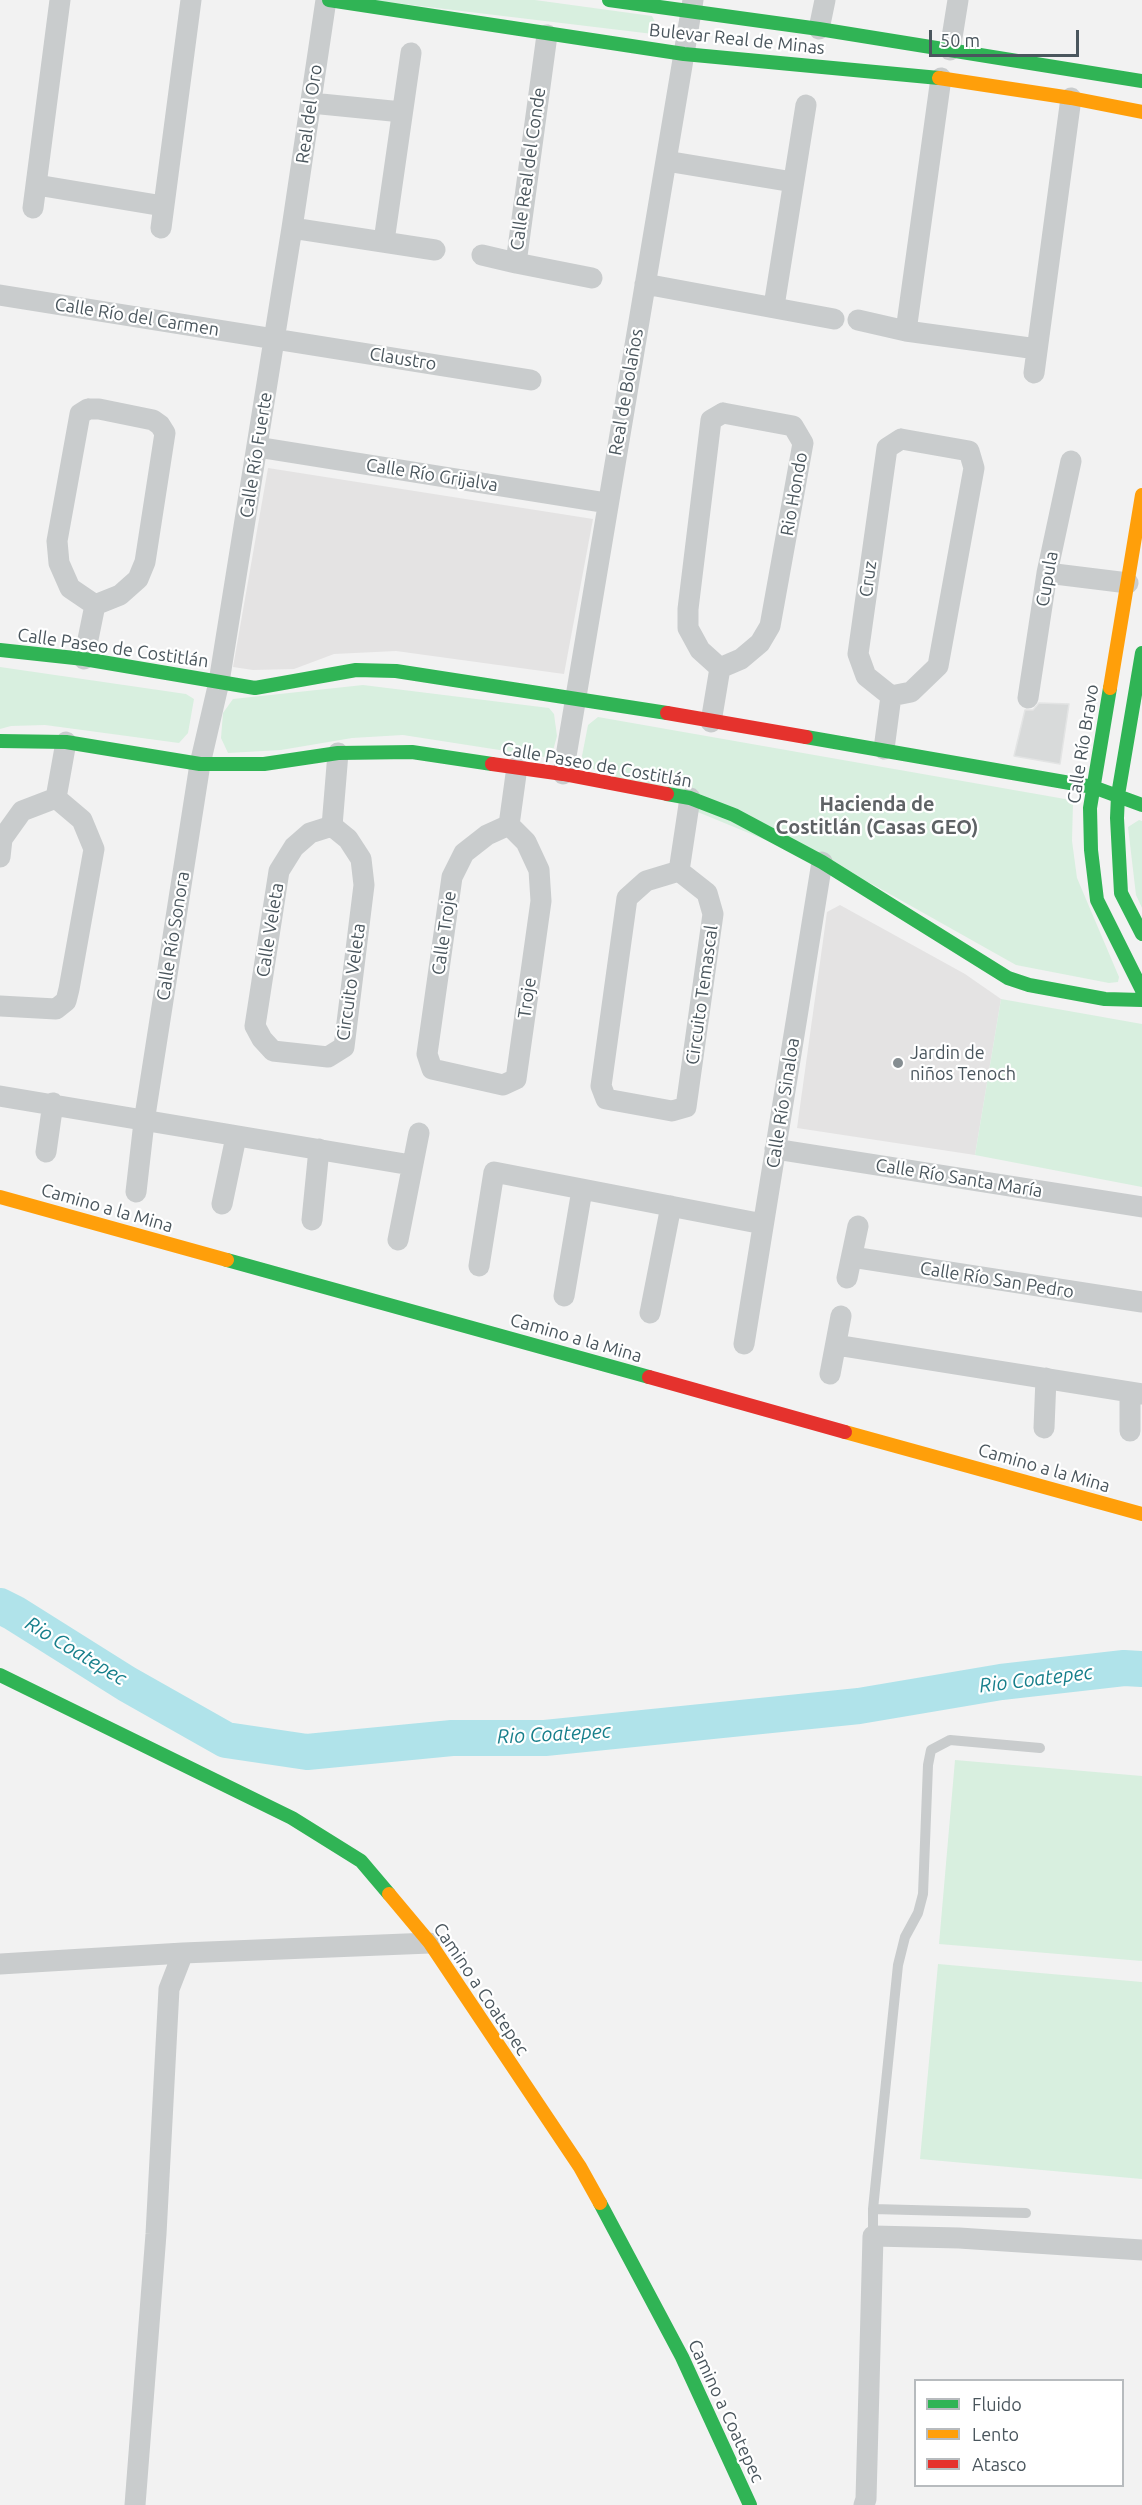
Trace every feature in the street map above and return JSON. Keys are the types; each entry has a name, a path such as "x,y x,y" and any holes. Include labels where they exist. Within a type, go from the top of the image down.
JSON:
{"street":[{"path":"33,208 60,0"},
{"path":"161,228 191,0"},
{"name":"Bulevar Real de Minas","path":"328,0 684,54 941,78 1071,98 1142,112"},
{"name":"Real del Oro","path":"292,228 328,0"},
{"name":"Bulevar Real de Minas","path":"609,0 692,5 819,29 1142,81"},
{"path":"819,29 825,0"},
{"path":"950,50 958,0"},
{"name":"Real de Bolaños","path":"563,774 574,697 692,5"},
{"name":"Calle Real del Conde","path":"547,34 516,263 592,278"},
{"path":"384,241 411,53"},
{"path":"906,331 941,78"},
{"path":"1034,373 1071,98"},
{"path":"311,103 402,112"},
{"path":"774,306 806,105"},
{"path":"666,161 793,182"},
{"path":"37,185 164,206"},
{"path":"292,228 435,250"},
{"name":"Calle Río Fuerte","path":"219,682 292,228"},
{"path":"482,255 516,263"},
{"path":"645,284 774,306 834,319"},
{"name":"Calle Río del Carmen","path":"0,295 275,338"},
{"path":"858,320 906,331 1037,349"},
{"name":"Claustro","path":"275,338 531,380"},
{"path":"99,409 153,420 165,433 146,562 138,579 120,595 95,605 70,588 59,563 57,540 80,414 87,410 99,409"},
{"name":"Rio Hondo","path":"723,413 793,426 803,443 770,626 760,643 741,658 720,668 700,650 687,628 687,609 711,420 723,413"},
{"name":"Cruz","path":"902,440 969,452 974,468 938,666 911,692 891,696 866,676 858,654 886,448 902,440"},
{"name":"Calle Río Grijalva","path":"257,447 608,504"},
{"name":"Cupula","path":"1028,698 1047,573 1071,461"},
{"name":"Calle Río Bravo","path":"1142,495 1090,808 1091,850 1097,900 1142,990"},
{"path":"1047,573 1128,583"},
{"path":"84,659 95,605"},
{"name":"Calle Paseo de Costitlán","path":"0,650 84,659 255,688 356,670 396,671 574,697 711,722 884,749 1093,787 1142,806"},
{"path":"1142,653 1118,795 1117,847 1121,893 1142,934"},
{"path":"711,722 720,668"},
{"name":"Calle Río Sonora","path":"136,1192 144,1122 200,764 219,682"},
{"path":"884,749 891,696"},
{"name":"Calle Paseo de Costitlán","path":"0,741 66,742 200,764 264,764 338,753 412,752 563,774 690,798 734,815 822,862 1008,978 1029,985 1105,999 1142,1000"},
{"path":"56,798 66,742"},
{"path":"332,826 338,753"},
{"path":"509,825 517,767"},
{"path":"0,857 2,839 22,811 56,798"},
{"path":"0,1006 56,1009 66,1001 94,849 82,820 56,798"},
{"path":"679,871 690,798"},
{"name":"Calle Troje","path":"427,1054 452,877 464,853 487,835 509,825"},
{"name":"Troje","path":"427,1054 432,1069 503,1085 516,1079 541,901 539,870 526,842 509,825"},
{"name":"Calle Veleta","path":"255,1026 279,871 294,847 310,833 332,826"},
{"name":"Circuito Veleta","path":"255,1026 262,1040 273,1051 328,1058 344,1047 364,885 361,859 348,839 332,826"},
{"name":"Calle Río Sinaloa","path":"744,1344 822,862"},
{"name":"Circuito Temascal","path":"679,871 706,893 713,914 686,1107 672,1111 606,1099 601,1086 627,898 646,881 679,871"},
{"path":"0,1096 411,1165"},
{"path":"46,1152 53,1104"},
{"path":"398,1240 418,1133"},
{"path":"222,1204 236,1137"},
{"path":"312,1220 319,1149"},
{"name":"Calle Río Santa María","path":"775,1149 1142,1207"},
{"path":"479,1266 494,1172 763,1224"},
{"path":"564,1296 582,1190"},
{"name":"Camino a la Mina","path":"0,1197 1142,1514"},
{"path":"651,1313 671,1206"},
{"name":"Calle Río San Pedro","path":"858,1226 849,1268 1142,1302"},
{"path":"830,1374 841,1316"},
{"path":"836,1345 1136,1393 1130,1431"},
{"path":"1044,1428 1046,1378"},
{"name":"Camino a Coatepec","path":"0,1675 292,1818 361,1861 430,1943 580,2167 682,2356 750,2505"},
{"path":"0,1964 183,1953 430,1943"},
{"path":"135,2505 156,2234 169,1989 183,1953"},
{"path":"864,2505 873,2236 959,2238 1142,2250"}],"lane":[{"path":"873,2236 873,2209 898,1965 905,1937 918,1913 923,1894 928,1765 931,1749 951,1740 1040,1748"},
{"path":"873,2209 1026,2213"}],"shaded area":[{"path":"268,468 593,519 564,674 396,651 334,654 294,669 253,670 233,667"},
{"name":"Jardin de niños Tenoch","path":"840,905 965,974 1001,999 975,1155 797,1128 827,912"}],"green space":[{"path":"370,0 535,0 652,16 657,26 653,34"},
{"path":"0,667 186,694 194,699 188,733 179,743 45,725 11,726 0,729"},
{"path":"363,685 549,708 554,714 557,736 551,758 403,735 352,738 281,750 228,753 221,738 223,713 233,699"},
{"path":"598,717 1073,802 1072,841 1077,878 1119,977 1118,982 1109,983 1016,965 872,884 584,765 582,756 588,725"},
{"path":"1139,820 1142,821 1142,908 1136,895 1128,827"},
{"path":"1001,999 1142,1024 1142,1187 975,1155"},
{"path":"955,1760 1142,1776 1142,1961 939,1944"},
{"path":"938,1964 1142,1982 1142,2179 920,2159"}],"building":[{"path":"1039,703 1069,704 1060,764 1014,756 1025,710 1033,710"}],"waterway":[{"name":"Rio Coatepec","path":"0,1606 127,1684 226,1740 307,1752 452,1738 545,1738 859,1706 1001,1682 1124,1668 1142,1669"}],"traffic: fast":[{"path":"329,0 684,54 939,78"},
{"path":"609,0 819,29 1142,81"},
{"path":"0,650 84,659 255,688 356,670 396,671 667,713"},
{"path":"1142,653 1118,795 1117,818 1121,893 1142,934"},
{"path":"1110,688 1090,808 1091,850 1097,900 1142,990"},
{"path":"806,737 1093,787 1142,805"},
{"path":"0,741 66,742 200,764 264,764 338,753 412,752 492,764"},
{"path":"667,794 690,798 734,815 822,862 1008,978 1029,985 1105,999 1142,1000"},
{"path":"227,1260 649,1377"},
{"path":"0,1675 292,1818 361,1861 389,1894"},
{"path":"600,2203 682,2357 750,2505"}],"traffic: slow":[{"path":"939,78 1071,98 1142,112"},
{"path":"1110,688 1142,495"},
{"path":"0,1197 227,1260"},
{"path":"845,1432 1142,1514"},
{"path":"389,1894 430,1943 580,2167 600,2203"}],"traffic: jam":[{"path":"667,713 806,737"},
{"path":"492,764 563,774 667,794"},
{"path":"649,1377 845,1432"}],"place":[{"name":"Jardin de niños Tenoch","path":"898,1063"}],"district":[{"name":"Hacienda de Costitlán (Casas GEO)","path":"877,816"}]}
